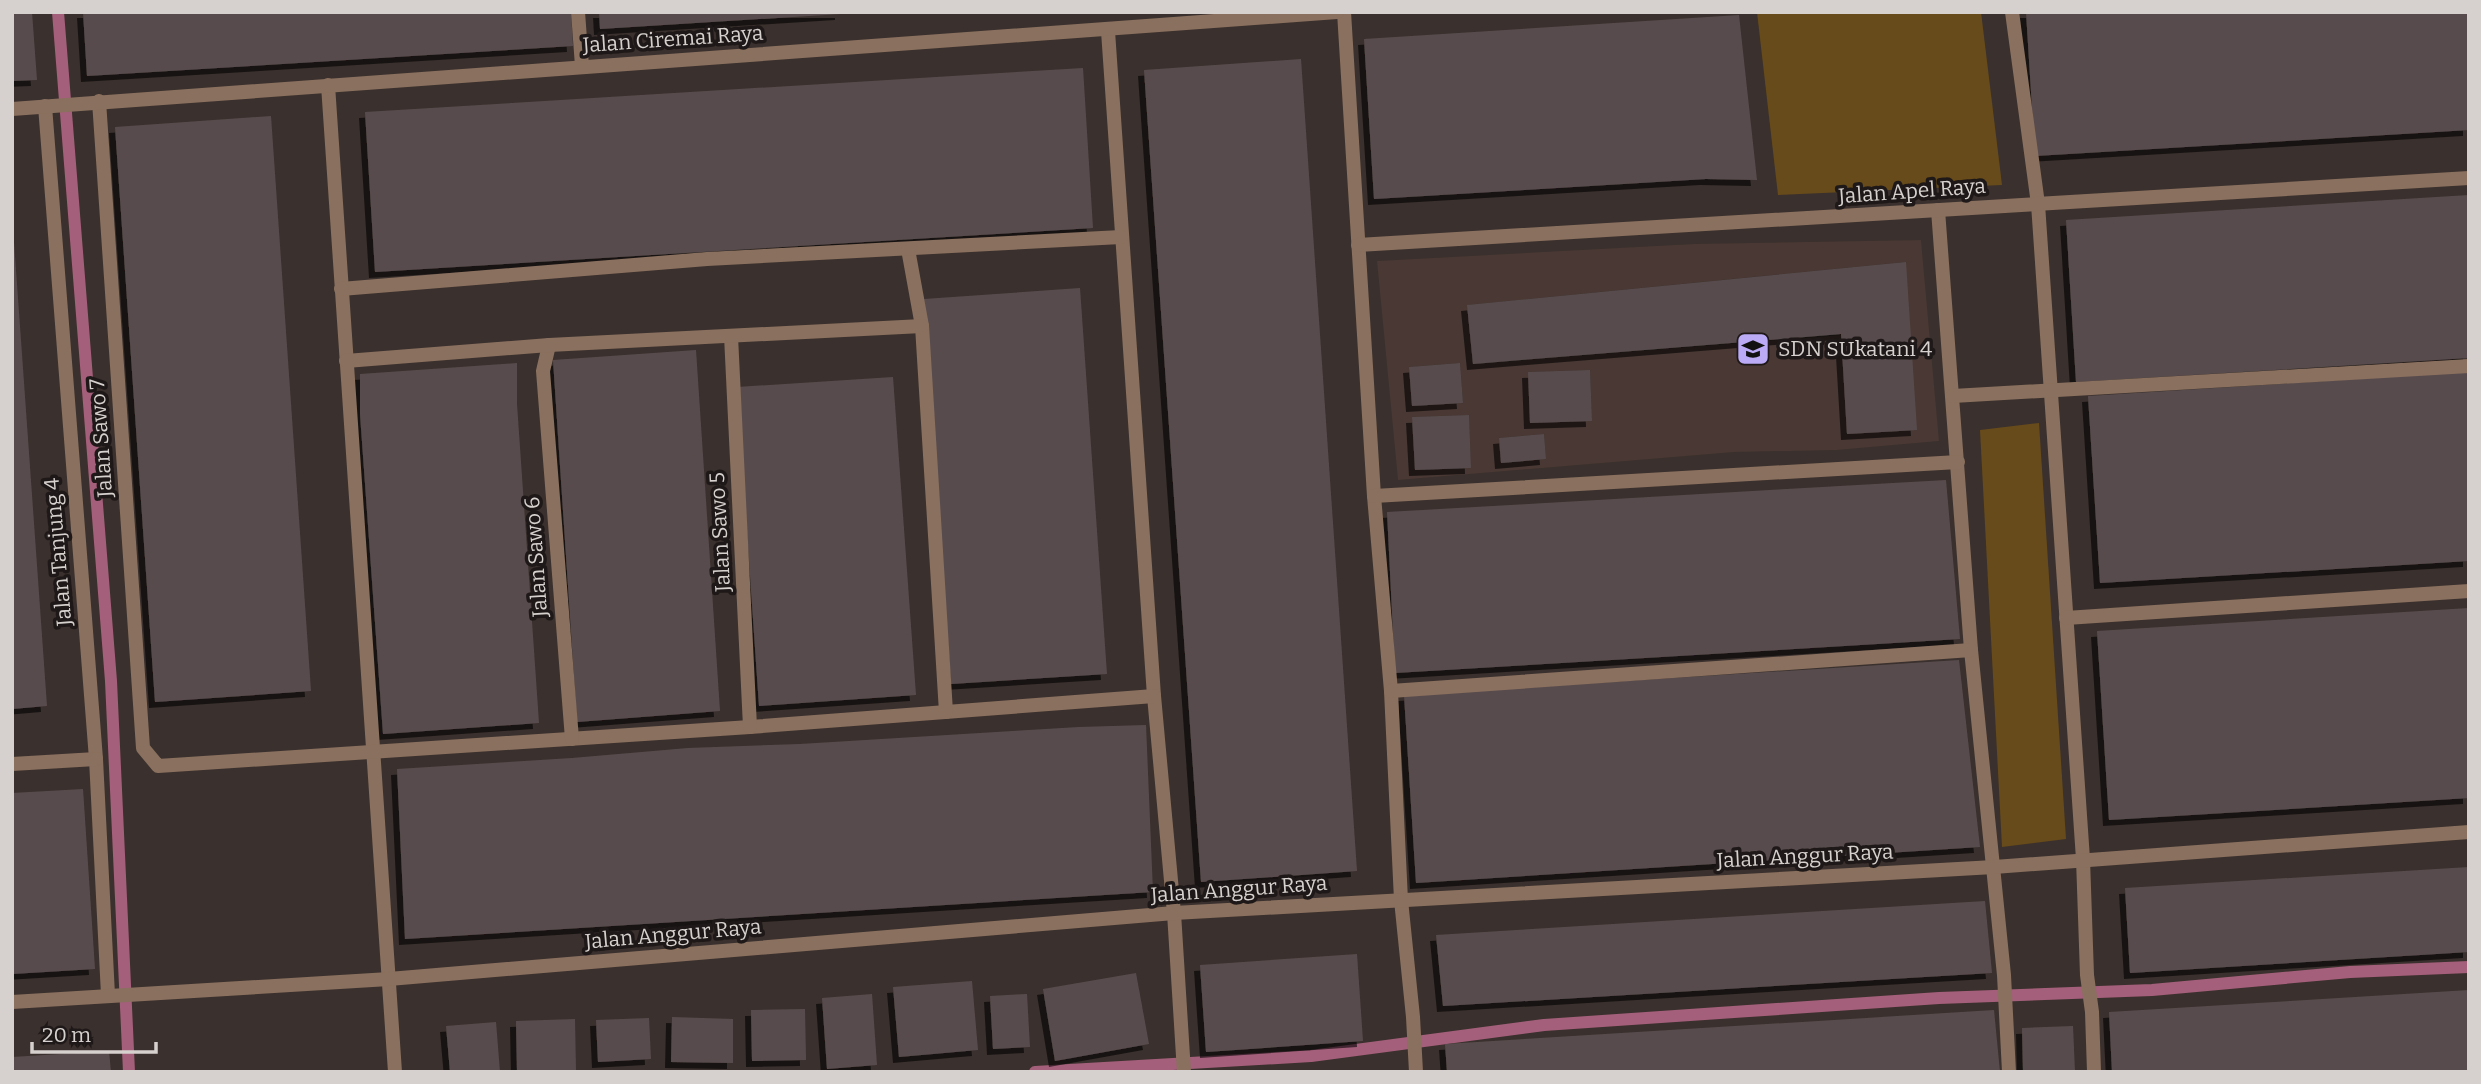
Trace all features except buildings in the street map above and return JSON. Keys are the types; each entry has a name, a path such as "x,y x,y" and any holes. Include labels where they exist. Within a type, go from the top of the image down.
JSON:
{"street":[{"path":"578,12 582,66"},
{"name":"Jalan Ciremai Raya","path":"12,108 1108,31 1337,12"},
{"path":"1344,12 1374,496 1391,691 1401,900 1416,1072"},
{"path":"2012,12 2038,204 2083,859 2094,1072"},
{"path":"1108,31 1154,696 1174,913 1184,1072"},
{"path":"328,85 395,1072"},
{"name":"Jalan Sawo 7","path":"93,102 143,748 158,766 373,752"},
{"name":"Jalan Tanjung 4","path":"49,106 115,995"},
{"name":"Jalan Apel Raya","path":"1359,246 2469,178"},
{"path":"1938,210 1971,650 2004,975 2009,1072"},
{"path":"341,289 707,259 1121,237"},
{"path":"908,249 922,326 946,712"},
{"path":"345,361 549,345 922,326"},
{"name":"Jalan Sawo 5","path":"731,336 750,727"},
{"name":"Jalan Sawo 6","path":"549,345 543,371 572,739"},
{"path":"1954,396 2469,366"},
{"path":"1374,496 1958,462"},
{"path":"2066,618 2469,591"},
{"path":"1391,691 1971,650"},
{"path":"373,752 1154,696"},
{"path":"12,764 96,759"},
{"name":"Jalan Anggur Raya","path":"12,1002 389,979 1174,913 1994,867 2469,832"}],"shaded area":[{"path":"1757,12 1981,12 2002,185 1778,195"},
{"name":"SDN SUkatani 4","path":"1921,240 1939,441 1837,450 1734,452 1398,480 1377,261 1694,244","holes":["1905,262 1910,330 1473,364 1468,305","1460,363 1463,403 1412,406 1409,367","1590,370 1592,421 1529,372","1469,415 1471,468 1415,470 1412,417","1544,434 1546,459 1501,462 1499,438"]},
{"path":"2039,423 2066,839 2002,847 1980,430"}],"waterway":[{"path":"58,12 111,681 129,1072"},
{"path":"1035,1072 1311,1056 1544,1025 1939,998 2152,990 2350,972 2469,967"}],"place":[{"name":"SDN SUkatani 4","path":"1753,349"}]}
